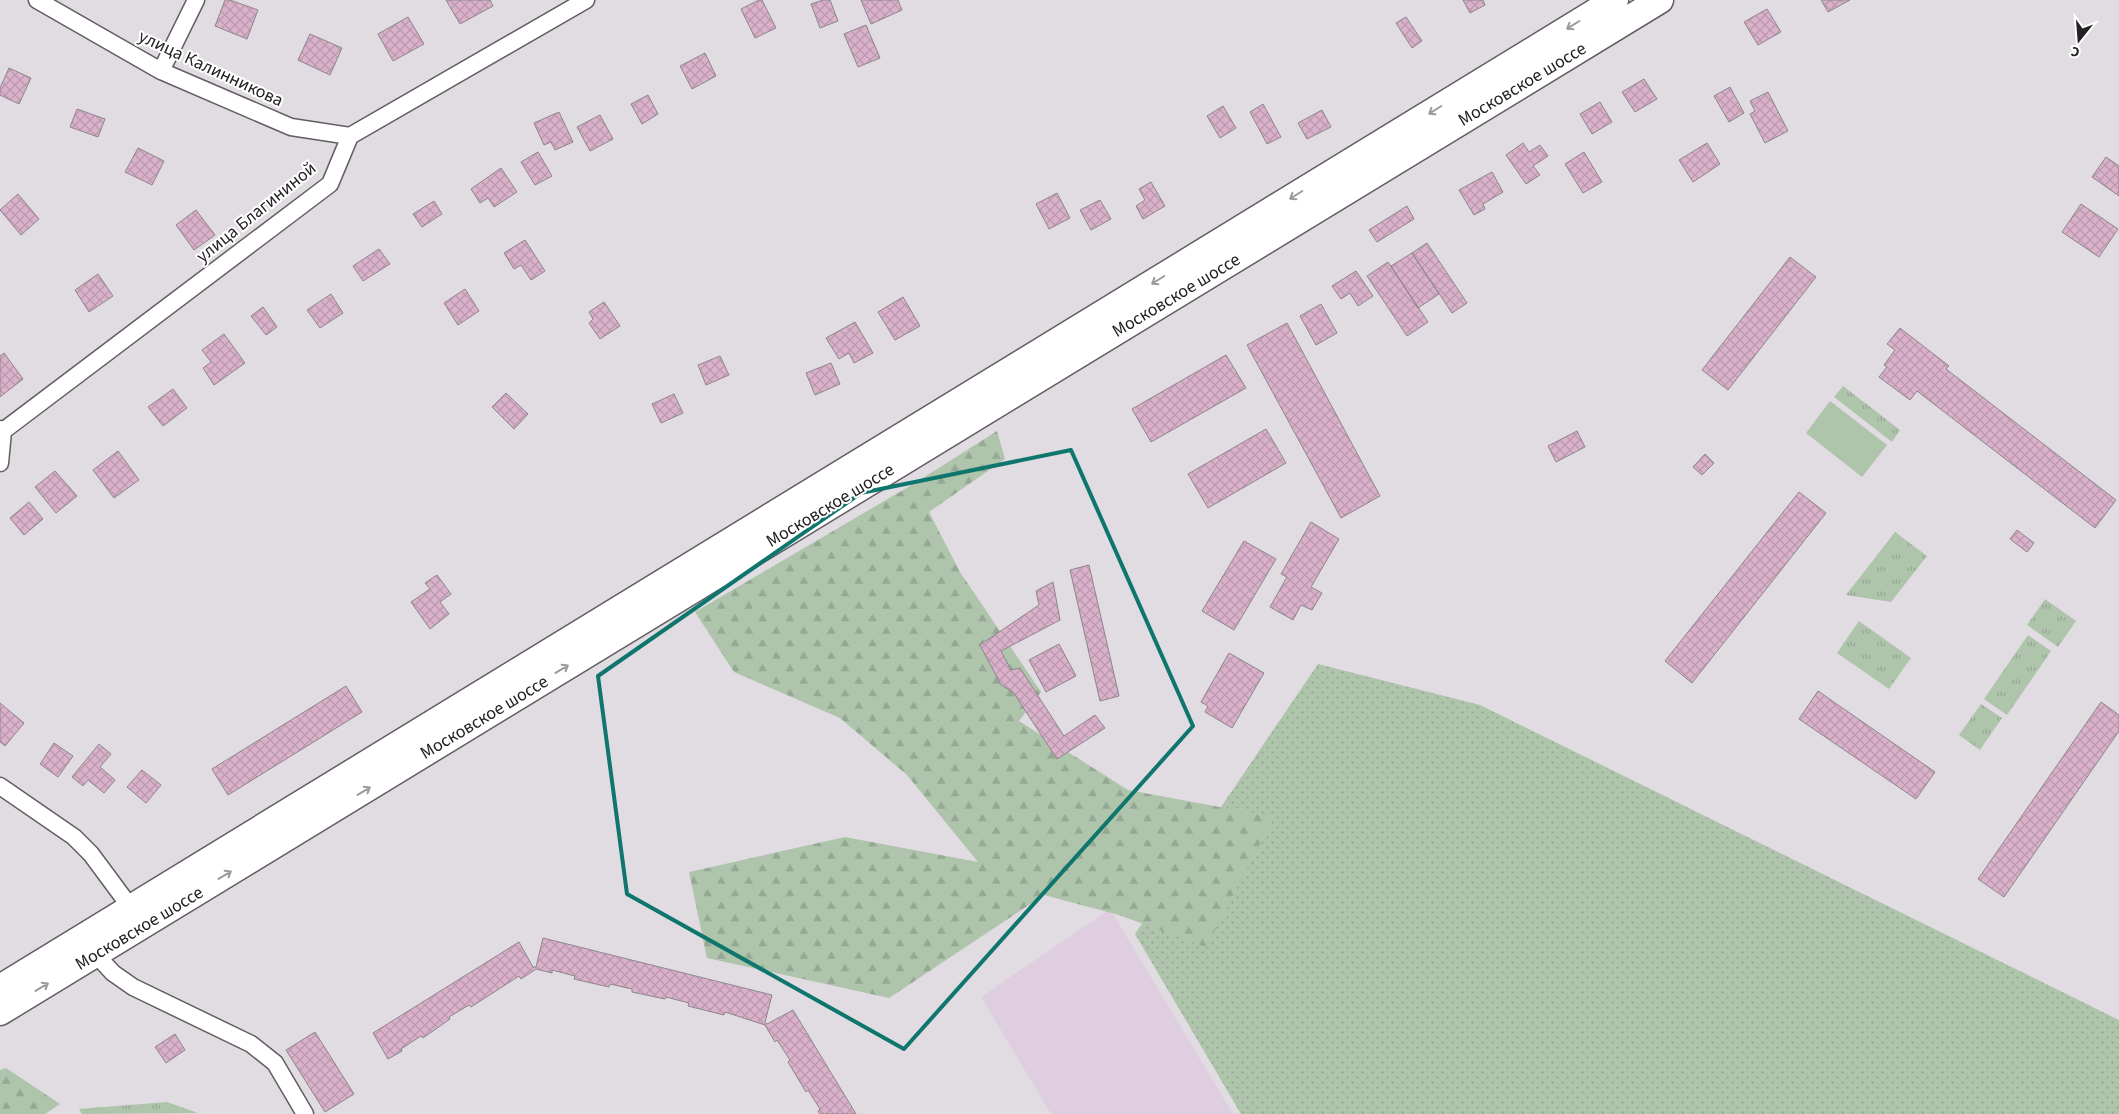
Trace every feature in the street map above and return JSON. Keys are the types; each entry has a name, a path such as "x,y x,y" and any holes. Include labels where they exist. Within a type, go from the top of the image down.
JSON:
{"main road":[{"name":"Московское шоссе","path":"0,1012 88,946 131,908 1617,6 1660,0"},
{"name":"Московское шоссе","path":"0,988 88,946 1617,6"}],"street":[{"name":"улица Калинникова","path":"37,0 161,71 291,127 350,136"},
{"path":"161,71 196,0"},
{"path":"350,136 586,0"},
{"name":"улица Благининой","path":"2,430 330,184 350,136"},
{"path":"0,463 2,430"},
{"path":"0,786 74,837 91,854 131,908"},
{"path":"88,946 113,973 134,987 251,1044 275,1063 305,1114"}],"highlighted area":[{"path":"1071,450 1193,726 904,1049 627,894 598,676 861,493"}],"shaded area":[{"path":"1110,909 1233,1114 1051,1114 981,997"}],"green space":[{"path":"1843,386 1900,430 1892,442 1834,397"},
{"path":"1830,401 1887,445 1862,477 1806,433"},
{"path":"997,431 1005,459 929,512 960,572 1041,692 1019,721 1128,790 1274,817 1206,947 1119,915 1044,895 889,998 707,958 689,872 845,837 978,862 907,775 840,718 734,672 695,612 915,483"},
{"path":"1895,532 1927,556 1891,602 1846,595"},
{"path":"2045,599 2076,621 2058,647 2027,625"},
{"path":"1859,621 1911,658 1889,689 1837,653"},
{"path":"2028,635 2051,651 2007,715 1984,699"},
{"path":"1318,664 1480,705 2119,1020 2119,1114 1241,1114 1135,934"},
{"path":"1981,704 2002,718 1980,750 1959,735"},
{"path":"6,1068 60,1104 45,1114 0,1114 0,1070"},
{"path":"167,1102 198,1113 82,1114 79,1109"}],"building":[{"path":"225,0 258,10 247,39 215,26"},
{"path":"446,0 490,0 493,6 460,24"},
{"path":"762,0 776,28 755,38 741,9"},
{"path":"830,0 838,21 820,28 811,4"},
{"path":"861,0 898,0 902,10 871,24"},
{"path":"1463,0 1483,0 1485,5 1470,13"},
{"path":"1821,0 1850,0 1828,12"},
{"path":"1767,9 1781,32 1758,45 1744,22"},
{"path":"408,17 424,44 393,61 378,34"},
{"path":"1406,17 1422,41 1412,48 1396,23"},
{"path":"866,25 880,58 858,67 844,34"},
{"path":"310,34 342,48 330,75 298,60"},
{"path":"705,53 716,76 692,89 680,66"},
{"path":"9,68 31,78 19,104 0,95 0,88"},
{"path":"1644,79 1657,99 1635,112 1622,92"},
{"path":"1730,87 1744,113 1729,122 1714,96"},
{"path":"1768,92 1788,131 1765,143 1750,114 1755,111 1750,101"},
{"path":"648,95 658,114 642,124 631,104"},
{"path":"1600,102 1612,122 1592,134 1580,114"},
{"path":"1263,104 1281,137 1267,144 1250,112"},
{"path":"1223,106 1236,128 1220,138 1207,116"},
{"path":"77,109 105,119 98,137 70,127"},
{"path":"1322,110 1331,127 1307,139 1298,123"},
{"path":"559,112 573,142 555,150 551,142 544,145 534,123"},
{"path":"600,115 613,139 590,151 577,127"},
{"path":"1523,143 1529,152 1540,145 1548,156 1533,166 1540,175 1526,184 1506,155"},
{"path":"1707,143 1720,164 1693,182 1679,160"},
{"path":"138,148 164,161 152,185 125,172"},
{"path":"538,152 552,176 535,185 521,162"},
{"path":"1584,152 1602,182 1583,193 1565,164"},
{"path":"2106,157 2119,166 2119,196 2092,177"},
{"path":"501,168 517,192 494,207 488,198 480,203 471,189"},
{"path":"1492,172 1503,192 1483,204 1485,209 1474,215 1459,190"},
{"path":"1151,182 1165,206 1143,219 1136,206 1145,200 1139,189"},
{"path":"1057,193 1070,218 1049,229 1036,204"},
{"path":"18,194 39,219 21,235 0,210"},
{"path":"1100,200 1111,219 1091,230 1080,210"},
{"path":"434,201 442,214 422,227 413,214"},
{"path":"2081,204 2118,229 2099,257 2062,232"},
{"path":"1407,206 1414,219 1377,242 1369,230"},
{"path":"196,210 215,235 194,250 176,225"},
{"path":"525,240 545,271 531,280 521,265 514,269 504,253"},
{"path":"1427,243 1467,303 1452,313 1412,253"},
{"path":"379,249 390,264 363,281 353,266"},
{"path":"1412,253 1439,294 1418,308 1391,266"},
{"path":"1790,257 1816,277 1728,390 1702,370"},
{"path":"1388,262 1428,322 1407,336 1367,276"},
{"path":"1356,271 1373,296 1358,306 1350,293 1341,299 1332,286"},
{"path":"98,274 113,296 89,312 75,290"},
{"path":"465,289 479,311 458,325 444,303"},
{"path":"331,294 343,313 320,328 307,310"},
{"path":"903,297 920,326 895,340 878,312"},
{"path":"604,302 620,326 600,339 589,323 593,319 589,312"},
{"path":"1321,304 1337,333 1316,345 1300,316"},
{"path":"263,307 277,327 266,335 251,316"},
{"path":"855,322 873,353 854,363 849,353 839,359 826,338"},
{"path":"1287,323 1380,496 1341,518 1247,345"},
{"path":"1900,328 1949,366 1946,369 2116,500 2095,528 1917,391 1910,400 1879,377 1887,367 1884,365 1895,350 1887,344"},
{"path":"224,334 245,363 214,385 203,368 211,362 202,350"},
{"path":"4,353 23,379 0,397 0,356"},
{"path":"1226,355 1246,388 1151,442 1132,409"},
{"path":"720,356 729,375 706,385 698,365"},
{"path":"831,363 840,384 815,395 806,373"},
{"path":"173,389 187,408 163,426 148,407"},
{"path":"506,393 528,414 514,429 492,407"},
{"path":"674,394 683,413 661,423 652,404"},
{"path":"1266,429 1286,463 1208,508 1188,474"},
{"path":"1577,431 1585,447 1556,462 1548,446"},
{"path":"118,451 139,480 114,498 93,470"},
{"path":"1705,454 1714,463 1702,475 1693,467"},
{"path":"55,471 77,496 56,513 35,487"},
{"path":"1799,492 1826,513 1692,683 1665,661"},
{"path":"29,502 43,519 24,535 10,518"},
{"path":"1311,522 1339,539 1311,587 1322,593 1312,610 1301,605 1293,620 1270,607 1287,577 1281,574"},
{"path":"2017,530 2034,543 2027,552 2010,539"},
{"path":"1244,541 1276,559 1234,630 1202,611"},
{"path":"1089,565 1119,696 1100,701 1070,570"},
{"path":"437,575 451,594 440,602 449,614 430,629 411,602 430,589 425,583"},
{"path":"1053,582 1060,620 1001,651 1011,670 1020,668 1064,736 1095,715 1105,728 1057,759 1013,692 1001,685 980,645 1039,605 1036,591"},
{"path":"1059,644 1076,676 1046,692 1029,660"},
{"path":"1229,653 1264,673 1232,728 1205,712 1208,706 1201,702"},
{"path":"346,686 362,712 228,795 212,769"},
{"path":"1818,691 1935,772 1916,799 1799,719"},
{"path":"2101,702 2119,715 2119,731 2004,897 1978,879"},
{"path":"0,703 24,723 5,746 0,742"},
{"path":"54,743 73,756 58,777 40,764"},
{"path":"99,744 111,754 100,767 115,780 104,793 88,780 83,786 72,777"},
{"path":"142,770 161,785 146,803 127,787"},
{"path":"543,938 772,995 765,1022 767,1024 793,1010 856,1114 820,1114 818,1111 820,1109 808,1090 806,1092 788,1062 790,1060 777,1040 775,1042 765,1025 725,1012 724,1015 688,1006 689,1003 666,997 665,999 632,992 632,989 610,984 609,987 574,979 575,976 552,970 552,973 536,969 521,979 519,976 471,1007 469,1005 449,1017 450,1019 423,1038 421,1036 388,1059 373,1033 519,942 533,967 536,967"},
{"path":"315,1032 354,1094 325,1112 286,1050"},
{"path":"175,1034 185,1050 166,1063 155,1047"}]}
